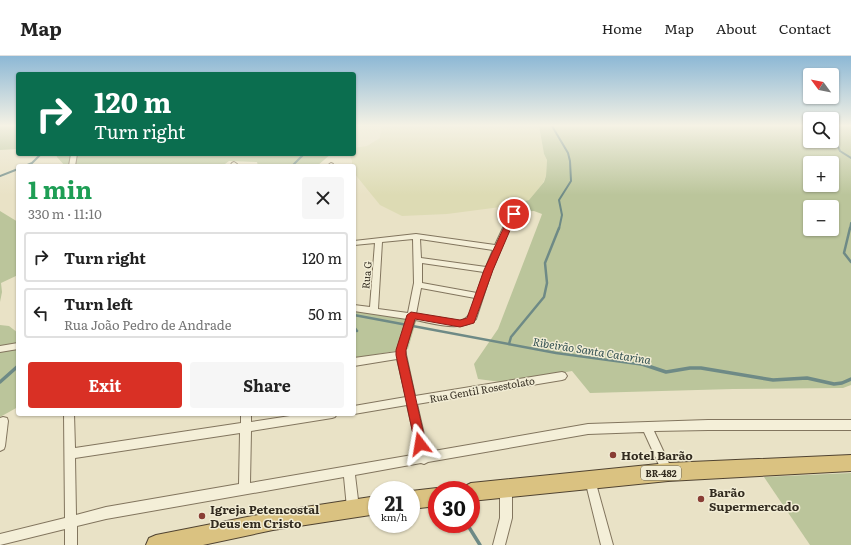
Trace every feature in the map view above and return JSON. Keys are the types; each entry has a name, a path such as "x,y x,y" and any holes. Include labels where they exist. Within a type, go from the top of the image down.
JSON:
{"highway":[{"name":"BR-482","path":"480,491 668,472 851,463"},
{"path":"156,545 273,521 368,506"}],"street":[{"path":"356,308 374,310 409,323 460,324 468,322 473,317 488,270 514,214"},
{"path":"356,243 416,236 498,248"},
{"path":"416,236 418,285 401,355 424,459"},
{"name":"Rua G","path":"374,310 379,241"},
{"path":"418,260 488,270"},
{"path":"418,285 479,296"},
{"path":"0,349 16,346"},
{"path":"356,362 401,355"},
{"name":"Rua Gentil Rosestolato","path":"356,410 562,376"},
{"path":"69,416 71,545"},
{"path":"244,489 246,416"},
{"path":"69,454 320,416"},
{"path":"0,446 3,421"},
{"path":"0,540 106,513 424,459 588,429 715,424 851,425"},
{"path":"647,427 668,472"},
{"path":"348,471 353,508"},
{"path":"590,479 607,545"},
{"path":"500,545 506,518 506,488"}],"shaded area":[{"path":"356,149 543,149 547,160 546,176 543,183 529,200 516,205 447,214 402,216 380,205 356,175 356,164 352,164 350,156 356,156"}],"green space":[{"path":"0,149 16,149 16,149"},
{"path":"543,149 851,149 851,385 843,388 590,393 572,371 508,383 478,379 474,364 498,329 542,214 534,211 517,212 507,206 529,200 544,182 547,160"},
{"path":"329,156 319,164 258,164 257,162 229,161 225,164 63,164 57,157"},
{"path":"0,211 16,221 16,276 1,283 2,292 0,302"},
{"path":"356,308 417,318 408,349 356,358"},
{"path":"0,325 9,326 16,331 16,408 0,417"},
{"path":"851,473 851,545 810,545 764,477"}],"waterway":[{"path":"559,229 562,215 559,200 571,181 570,161 566,149"},
{"path":"839,149 851,158"},
{"path":"30,164 39,156"},
{"path":"294,164 302,156"},
{"path":"0,176 16,170"},
{"name":"Ribeirão Santa Catarina","path":"850,229 851,223"},
{"path":"509,344 511,337 544,297 547,283 545,263 559,228"},
{"name":"Ribeirão Santa Catarina","path":"850,228 844,253 851,262"},
{"name":"Ribeirão Santa Catarina","path":"356,315 556,353 645,365"},
{"name":"Ribeirão Santa Catarina","path":"645,365 666,372 690,368 701,368 773,380 807,378 834,384 842,383 851,379"},
{"name":"Ribeirão Santa Catarina","path":"0,382 16,368"},
{"path":"473,533 480,545"}],"place":[{"name":"Hotel Barão","path":"613,455"},
{"name":"Barão Supermercado","path":"701,499"},
{"name":"Igreja Petencostal Deus em Cristo","path":"202,516"}],"route":[{"path":"420,444 401,355 401,350 411,315 460,324 471,320 488,270 514,214"}]}
